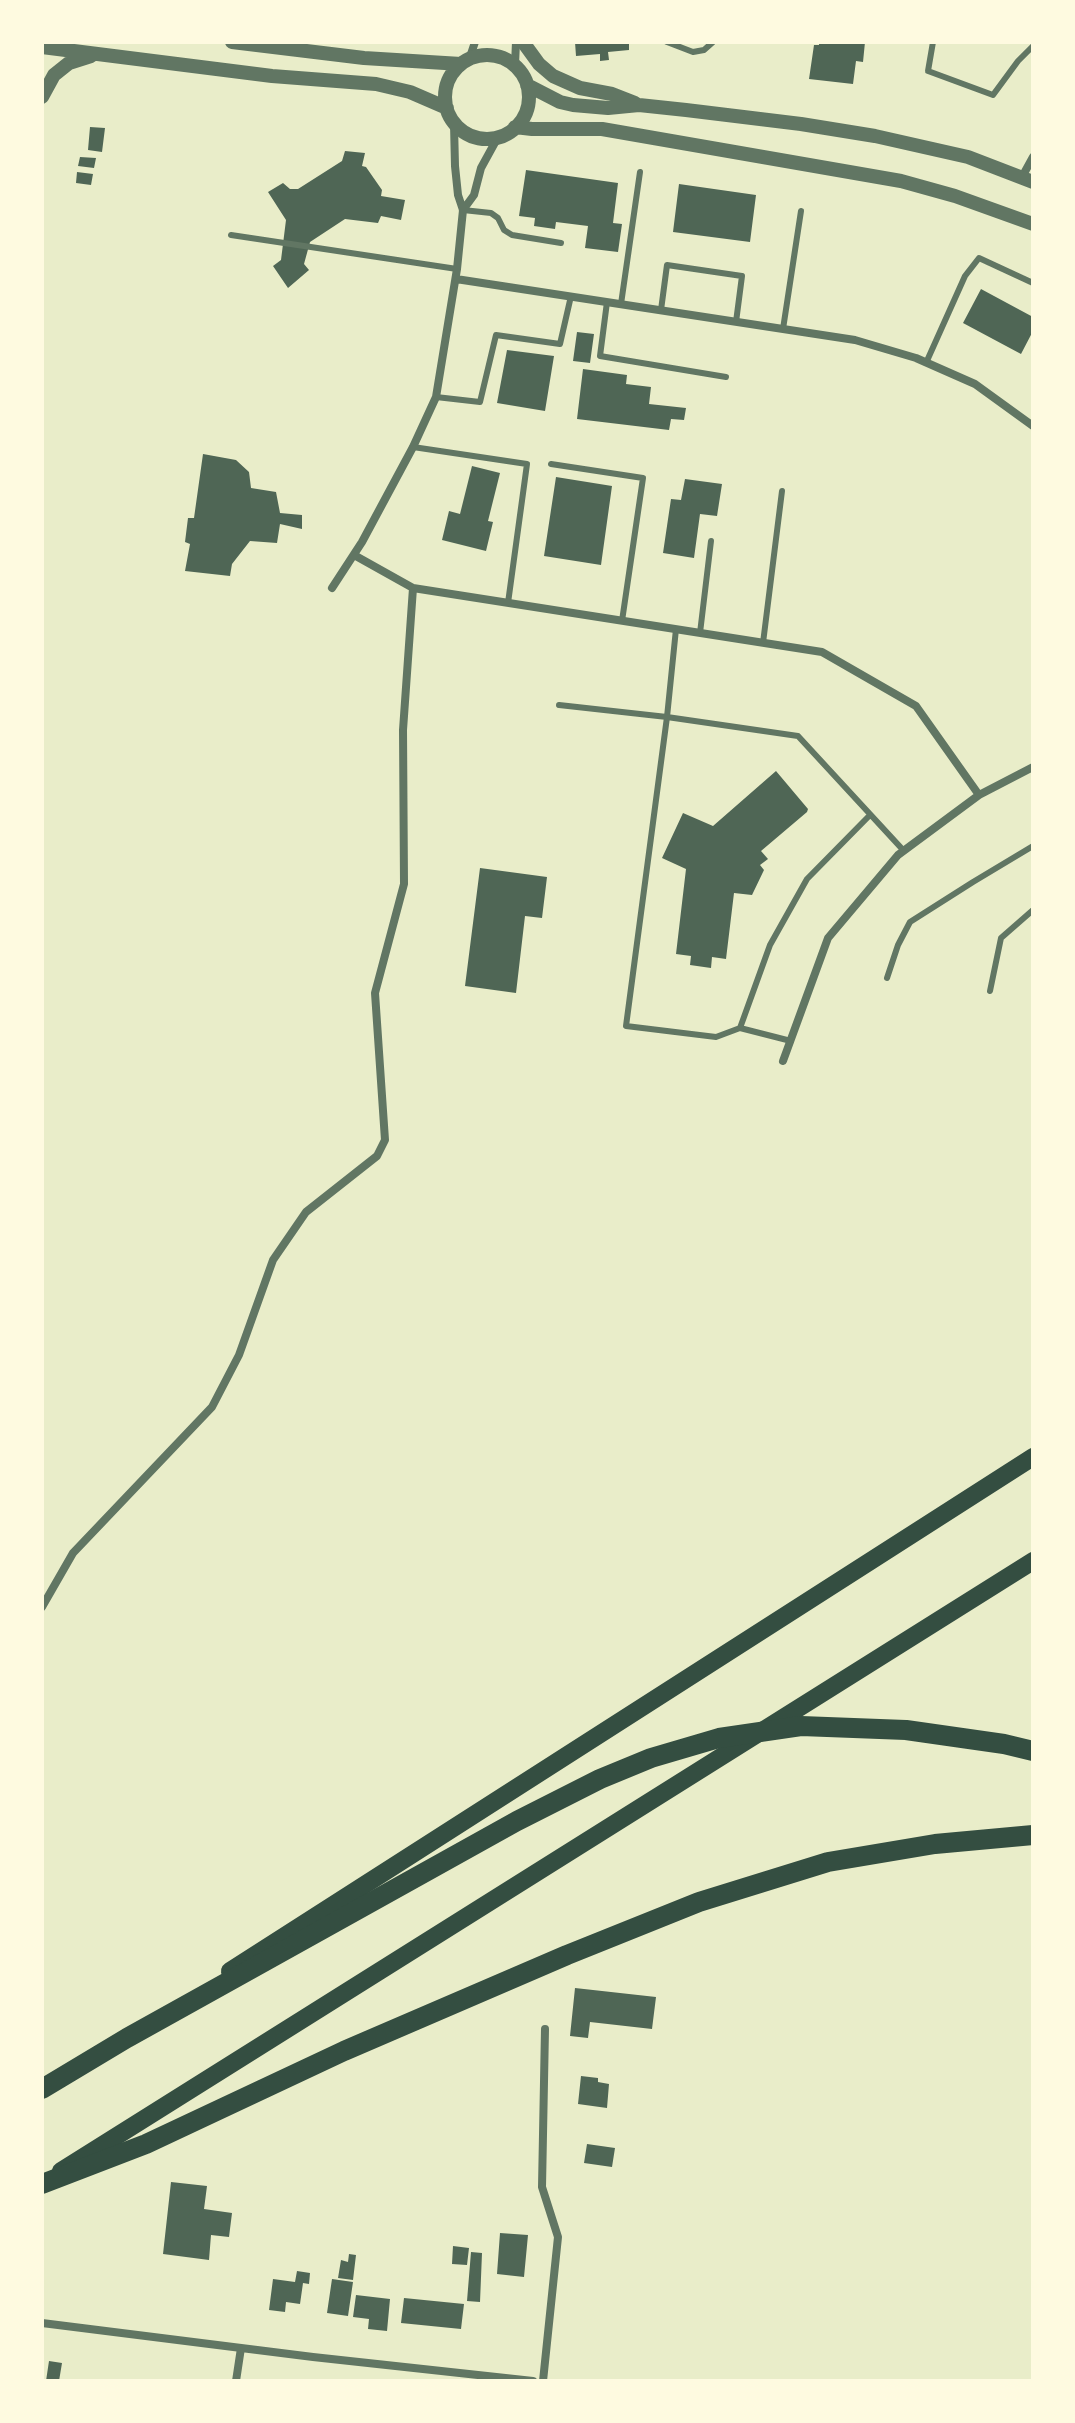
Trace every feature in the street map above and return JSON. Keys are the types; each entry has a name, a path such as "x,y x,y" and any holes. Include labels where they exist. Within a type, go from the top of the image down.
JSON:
{"highway":[{"path":"42,2089 127,2038 517,1821 600,1779 651,1758 719,1738 801,1726 906,1730 1033,1751"},
{"path":"42,2183 146,2144 344,2051 699,1902 828,1862 935,1844 1033,1835"}],"main road":[{"path":"127,2038 1033,1457"},
{"path":"42,2183 1033,1561"}],"street":[{"path":"232,42 364,58 466,60 485,55 498,56 515,65 527,85 527,107 515,127 490,138 473,136 454,124"},
{"path":"332,588 354,555 413,447 436,397 463,210 458,195 454,124 445,94 452,73 466,60 475,42"},
{"path":"515,65 516,42"},
{"path":"523,42 539,64 553,76 580,88 612,94 639,105"},
{"path":"42,47 272,76 376,84 410,92 447,108"},
{"path":"42,97 54,75 69,63 96,54"},
{"path":"527,85 560,102 573,105 608,108 639,105 875,136 968,157 1028,180 1033,157"},
{"path":"515,127 602,129 901,181 955,196 1033,224"},
{"path":"463,210 474,195 481,168 498,137"},
{"path":"456,274 607,302 855,340 926,363 975,384 1033,426"},
{"path":"354,555 413,588 822,652 916,706 979,795"},
{"path":"42,1607 73,1553 212,1407 239,1355 273,1260 306,1212 377,1156 385,1140 375,993 404,884 403,730 413,588"},
{"path":"783,1061 828,938 898,855 979,795 1033,767"},
{"path":"543,2381 558,2237 542,2187 545,2029"},
{"path":"42,2323 533,2381"},
{"path":"236,2381 241,2348"}],"lane":[{"path":"667,42 693,52 704,50 713,42"},
{"path":"933,42 928,71 993,95 1033,46"},
{"path":"621,304 640,172"},
{"path":"463,210 491,213 512,235 561,243"},
{"path":"783,329 801,211"},
{"path":"231,235 456,274"},
{"path":"926,363 965,276 979,258 1033,283"},
{"path":"661,310 667,265 742,276 736,322"},
{"path":"436,397 480,402 496,335 560,344 571,296"},
{"path":"607,302 600,356 726,377"},
{"path":"413,447 527,464 508,603"},
{"path":"551,464 643,478 622,621"},
{"path":"763,643 782,491"},
{"path":"700,633 711,541"},
{"path":"676,629 626,1026 716,1037 740,1028 791,1041"},
{"path":"559,705 798,736 904,851"},
{"path":"740,1028 770,945 807,879 870,815"},
{"path":"887,978 910,922 1033,846"},
{"path":"990,991 1001,938 1033,910"}],"building":[{"path":"575,42 629,42 629,50 608,52 609,60 600,61 600,54 576,56"},
{"path":"819,42 865,42 863,62 856,61 853,84 809,79 814,45 819,45"},
{"path":"90,127 105,128 102,152 88,150"},
{"path":"345,151 365,153 362,166 366,167 382,190 381,196 405,200 401,220 381,216 378,223 345,219 310,242 304,264 309,270 288,288 273,266 281,260 286,220 268,192 283,183 290,189 298,189 342,161"},
{"path":"80,157 96,158 94,168 78,166"},
{"path":"526,170 618,183 613,223 622,224 618,252 585,248 588,226 556,222 555,229 534,226 535,218 519,216"},
{"path":"77,172 93,174 91,185 76,183"},
{"path":"679,184 756,195 750,242 673,232"},
{"path":"981,289 1033,317 1033,331 1021,354 963,323"},
{"path":"577,332 594,334 590,363 573,361"},
{"path":"507,350 554,356 545,411 497,403"},
{"path":"583,369 627,375 626,384 651,387 649,404 686,408 684,420 671,419 669,430 577,419"},
{"path":"203,454 236,460 249,472 251,488 276,492 280,513 302,515 302,529 280,524 277,543 250,541 232,564 230,576 185,571 190,544 185,542 188,518 194,518"},
{"path":"472,466 500,473 488,521 493,522 486,551 442,540 449,511 460,514"},
{"path":"556,477 612,486 601,565 544,556"},
{"path":"685,479 722,484 717,516 700,514 694,558 663,553 671,499 681,500"},
{"path":"776,771 808,809 807,812 761,851 768,859 760,865 764,870 752,895 734,893 726,959 712,957 711,968 690,965 691,956 676,954 686,869 662,858 683,813 713,826"},
{"path":"480,868 547,877 542,918 525,916 516,993 465,986"},
{"path":"575,1988 656,1997 652,2029 590,2022 588,2038 570,2036"},
{"path":"581,2076 598,2078 598,2082 609,2084 607,2108 578,2104"},
{"path":"587,2144 615,2148 612,2167 584,2163"},
{"path":"171,2182 207,2186 204,2209 232,2213 229,2237 211,2235 209,2260 163,2254"},
{"path":"500,2233 528,2235 524,2277 497,2274"},
{"path":"453,2246 469,2248 467,2265 452,2264"},
{"path":"471,2252 482,2253 480,2302 467,2301"},
{"path":"349,2254 356,2255 353,2280 338,2278 341,2260 348,2262"},
{"path":"297,2271 310,2273 309,2284 303,2283 300,2304 286,2302 285,2312 269,2310 273,2279 295,2282"},
{"path":"332,2279 353,2282 348,2316 327,2313"},
{"path":"356,2295 390,2299 387,2331 368,2329 369,2319 353,2317"},
{"path":"404,2298 464,2304 461,2329 401,2323"},
{"path":"49,2361 62,2363 59,2381 46,2381"}]}
